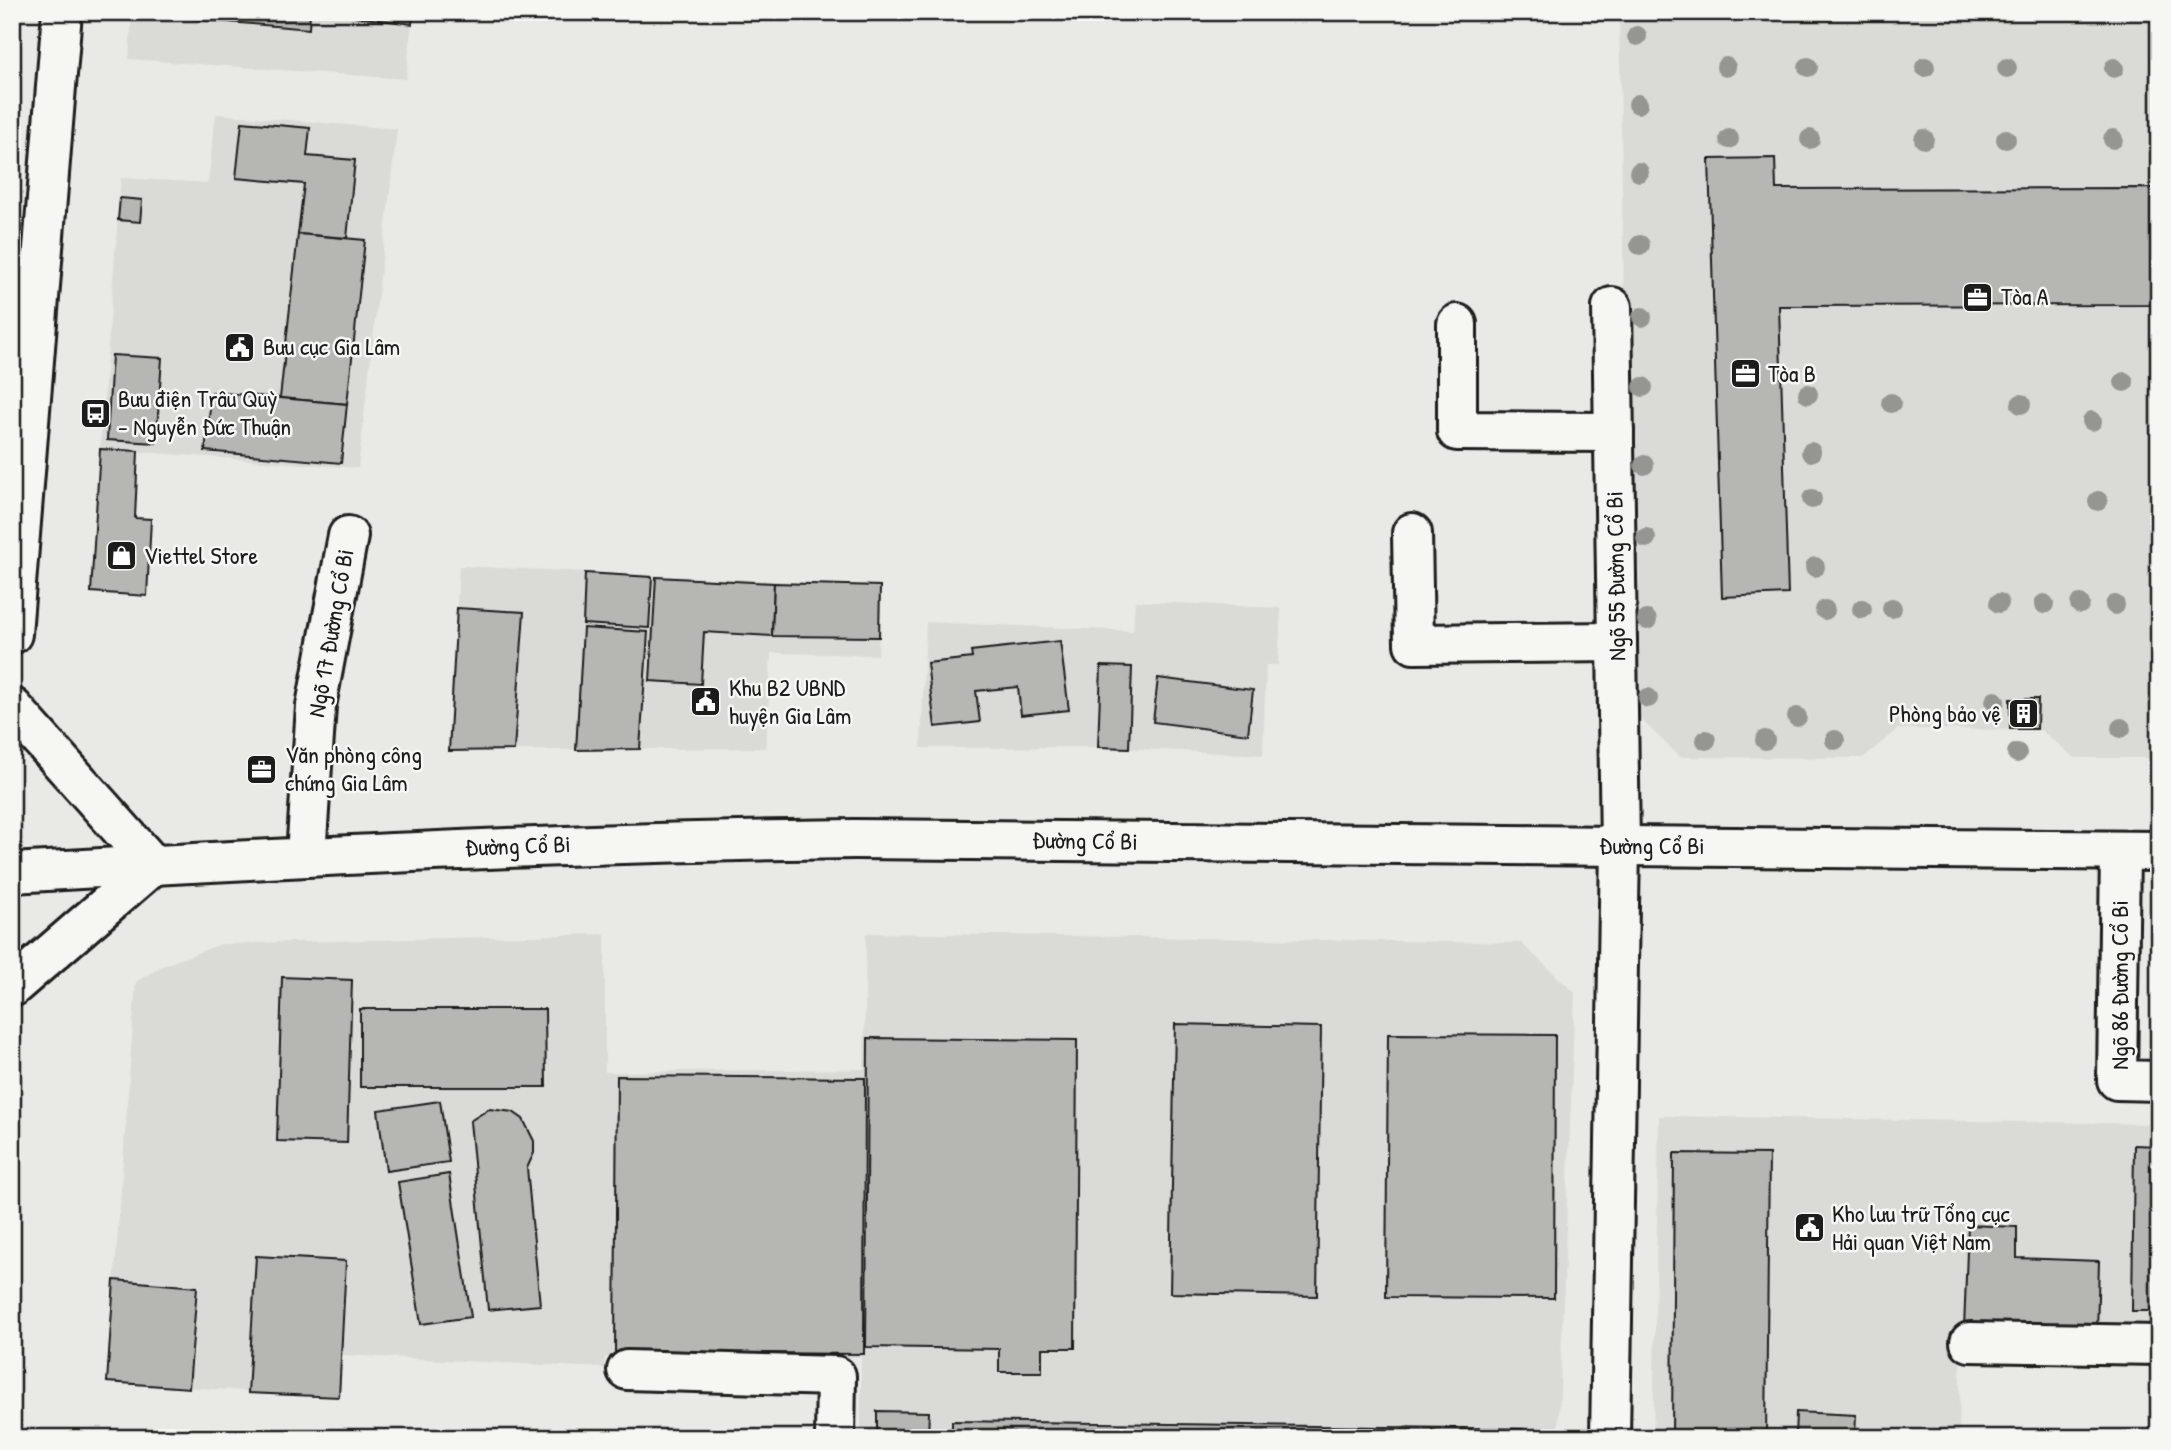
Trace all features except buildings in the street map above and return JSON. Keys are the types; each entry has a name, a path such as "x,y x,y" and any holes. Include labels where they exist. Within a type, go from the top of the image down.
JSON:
{"main road":[{"path":"12,634 62,12"},
{"name":"Ngõ 55 Đường Cổ Bi","path":"1610,1438 1620,846 1612,307"},
{"path":"1457,324 1457,431 1614,432"},
{"path":"1412,533 1414,644 1617,642"},
{"name":"Ngõ 17 Đường Cổ Bi","path":"306,855 316,706 348,536"},
{"path":"12,706 153,865 12,987"},
{"name":"Đường Cổ Bi","path":"12,873 306,855 639,841 854,839 2159,851"},
{"name":"Ngõ 86 Đường Cổ Bi","path":"2120,851 2117,1080 2159,1081"},
{"path":"1970,1342 2159,1345"},
{"path":"627,1370 836,1377 835,1438"}],"shaded area":[{"path":"132,12 413,12 406,79 129,59"},
{"path":"1619,12 2159,12 2159,758 2075,758 2041,730 1898,729 1863,758 1680,757 1631,710"},
{"name":"Bưu cục Gia Lâm","path":"216,114 397,129 358,468 100,449 121,178 208,183"},
{"path":"459,566 880,586 878,655 771,653 766,748 449,751"},
{"path":"1135,601 1281,608 1278,665 1266,665 1263,755 1098,747 921,748 926,622 1133,631"},
{"path":"866,933 1521,943 1575,993 1558,1438 861,1438 861,1357 605,1357 604,1368 342,1355 339,1397 107,1382 136,982 162,966 221,944 605,934 605,1072 864,1069"},
{"name":"Kho lưu trữ Tổng cục Hải quan Việt Nam","path":"1659,1116 2159,1124 2159,1337 1961,1334 1959,1438 1653,1438"}],"place":[{"name":"Tòa A","path":"1978,297"},
{"name":"Bưu cục Gia Lâm","path":"240,347"},
{"name":"Tòa B","path":"1745,374"},
{"name":"Bưu điện Trâu Quỳ - Nguyễn Đức Thuận","path":"95,413"},
{"name":"Viettel Store","path":"121,556"},
{"name":"Khu B2 UBND huyện Gia Lâm","path":"706,702"},
{"name":"Phòng bảo vệ","path":"2024,714"},
{"name":"Văn phòng công chứng Gia Lâm","path":"262,769"},
{"name":"Kho lưu trữ Tổng cục Hải quan Việt Nam","path":"1809,1228"}]}
